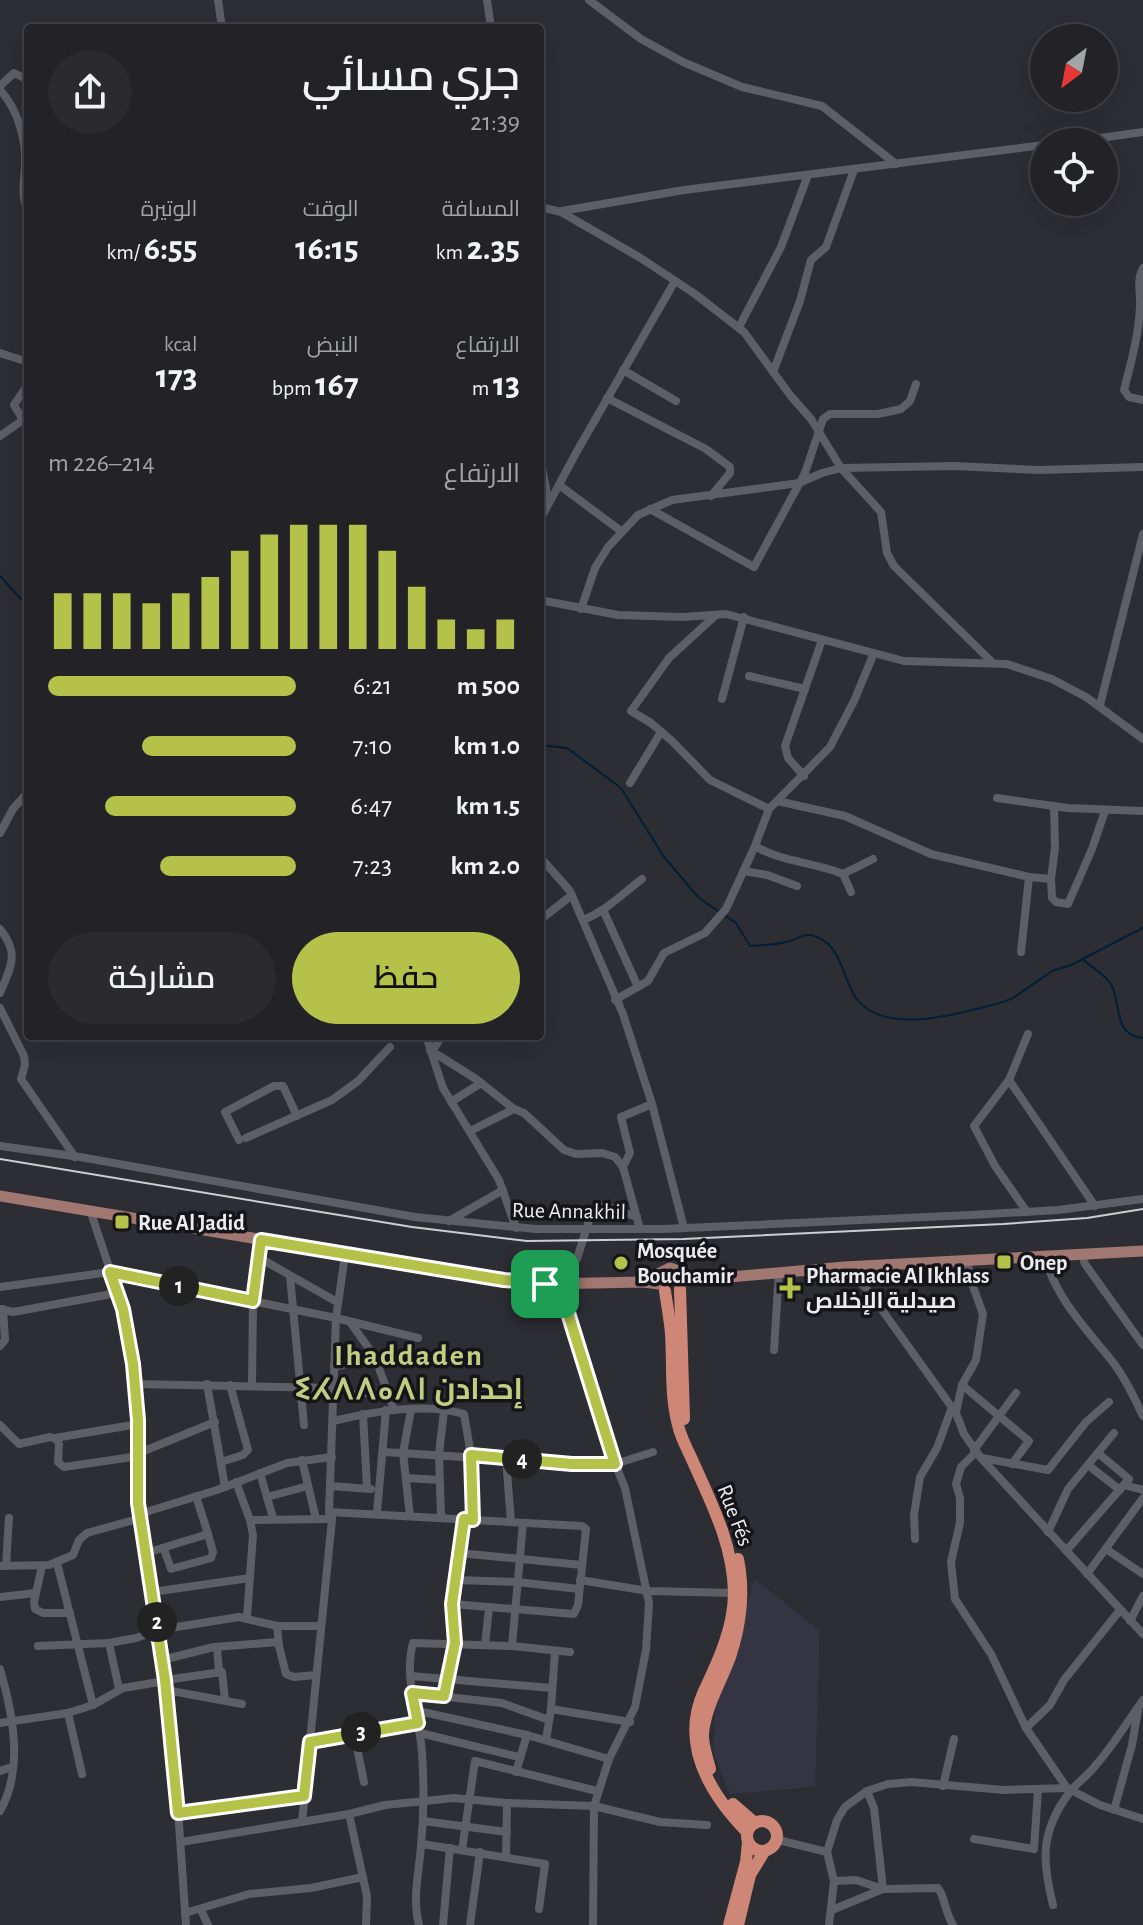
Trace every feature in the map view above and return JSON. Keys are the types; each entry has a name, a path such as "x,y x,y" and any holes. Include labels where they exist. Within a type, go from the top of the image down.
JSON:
{"highway":[{"name":"Rue Fés","path":"682,1281 684,1418 737,1551 743,1585 741,1615 730,1656 706,1713 703,1737 710,1769 750,1832"},
{"name":"Rue Fés","path":"662,1283 671,1333 672,1401 678,1429 732,1561 734,1593 731,1622 699,1706 694,1741 710,1785 750,1832"},
{"path":"738,1925 750,1875 764,1852 775,1846 778,1840 778,1833 769,1822 750,1832"},
{"path":"750,1832 752,1848 764,1852"},
{"path":"729,1925 746,1862 750,1832"}],"main road":[{"path":"0,1196 504,1280 545,1284 662,1283 676,1292 682,1281"},
{"path":"682,1281 844,1267 1142,1253"},
{"path":"662,1283 674,1269 682,1281"}],"street":[{"path":"218,0 221,24"},
{"path":"487,0 490,24"},
{"path":"589,0 641,39 683,62 742,87 822,106 896,164"},
{"path":"24,78 14,73 0,88 7,97 22,136 24,151"},
{"path":"1118,135 1143,132"},
{"path":"561,212 684,190 1030,147"},
{"path":"773,372 800,301 811,260 826,247 854,170"},
{"path":"24,174 24,195"},
{"path":"739,327 781,247 808,175"},
{"path":"544,208 561,212 675,281 739,327 752,340 819,432 841,468 881,512 887,553 894,566 992,662"},
{"path":"1143,268 1138,284 1140,306 1133,359 1124,390 1129,397 1143,400"},
{"path":"544,513 675,281"},
{"path":"0,353 24,361"},
{"path":"623,370 676,401"},
{"path":"650,509 754,567 809,464 823,419 830,414 878,414 901,409 910,401 916,384"},
{"path":"0,436 22,421 14,405 24,390"},
{"path":"607,398 725,462 730,467 730,473 711,496"},
{"path":"581,609 595,568 621,531 638,515 677,499 799,483 841,468 954,466 1039,470 1143,467"},
{"path":"544,478 546,510"},
{"path":"559,485 621,531"},
{"path":"1100,705 1143,534"},
{"path":"544,601 618,615 667,617 716,614 744,617 904,661 992,662 1029,670 1100,705 1143,739"},
{"path":"716,614 669,658 631,711 661,732 710,780 769,809"},
{"path":"722,699 744,617"},
{"path":"804,776 785,750 822,640"},
{"path":"615,1000 648,981 664,953 705,933 718,920 744,871 769,809 830,747 874,653"},
{"path":"749,676 805,689"},
{"path":"630,783 661,732"},
{"path":"0,833 24,797"},
{"path":"997,798 1105,811 1143,811"},
{"path":"777,801 845,816 931,854 1029,877 1051,879"},
{"path":"1054,806 1053,900 1069,903 1105,811"},
{"path":"755,846 772,856 843,874 873,859"},
{"path":"544,862 572,895 630,1033 684,1228"},
{"path":"744,871 767,875 797,886"},
{"path":"843,874 851,892"},
{"path":"1021,952 1029,877"},
{"path":"583,920 604,912 609,904 642,879"},
{"path":"544,917 572,895"},
{"path":"604,912 638,987"},
{"path":"0,929 10,944 13,959 0,993"},
{"path":"0,1008 24,1056 21,1079 75,1157"},
{"path":"1027,1212 995,1166 974,1127 1009,1080 1028,1034"},
{"path":"427,1040 443,1088 503,1190 516,1228"},
{"path":"431,1051 439,1040"},
{"path":"297,1116 283,1086 274,1086 225,1112 242,1139 297,1116 345,1092 390,1047"},
{"path":"431,1051 524,1113 564,1150 576,1154 608,1154 623,1167 640,1229"},
{"path":"1009,1080 1095,1206"},
{"path":"451,1102 481,1083"},
{"path":"623,1167 630,1153 621,1117 652,1104"},
{"path":"470,1131 514,1109"},
{"name":"Rue Annakhil","path":"0,1146 449,1221 516,1228 684,1228 915,1218 1027,1212 1143,1199"},
{"path":"449,1221 503,1190"},
{"path":"545,1284 550,1268 574,1262 581,1253 592,1212 601,1206 637,1217"},
{"path":"90,1210 129,1336 138,1424 138,1495 165,1684 186,1925"},
{"path":"252,1386 253,1301 261,1240"},
{"path":"1082,1254 1085,1264 1143,1345"},
{"path":"302,1822 330,1516 336,1318 345,1255"},
{"path":"1045,1256 1066,1301 1121,1374 1143,1416"},
{"path":"258,1257 337,1302"},
{"path":"915,1539 914,1515 920,1477 937,1448 951,1406 976,1360 983,1314 969,1276 967,1260"},
{"path":"844,1267 867,1289 951,1406 977,1454 1143,1634"},
{"path":"0,1287 110,1272 418,1338"},
{"path":"774,1350 779,1272"},
{"path":"290,1276 304,1425"},
{"path":"559,1284 625,1488 648,1591 646,1650 630,1722 609,1759 594,1806 593,1925"},
{"path":"0,1346 5,1340 2,1309 13,1312 117,1293"},
{"path":"350,1321 375,1357 389,1391 390,1410 377,1513"},
{"path":"334,1367 375,1357"},
{"path":"135,1384 333,1388"},
{"path":"207,1384 225,1487"},
{"path":"221,1462 245,1454 248,1449 230,1385"},
{"path":"962,1385 1029,1441 1012,1464"},
{"path":"356,1394 389,1391"},
{"path":"1016,1393 977,1454 958,1473 956,1484 960,1498 960,1523 951,1562 952,1585 960,1608 991,1654 1026,1728 1069,1789"},
{"path":"977,1454 1012,1464 1050,1469 1086,1422 1109,1402"},
{"path":"333,1421 390,1410 444,1411 465,1416 471,1455 468,1519 455,1580 452,1604 455,1643 444,1696"},
{"path":"410,1516 403,1453 411,1410"},
{"path":"441,1517 439,1454 444,1411"},
{"path":"363,1414 367,1488"},
{"path":"55,1438 59,1444 59,1464 64,1467 139,1455 215,1422"},
{"path":"0,1425 19,1444 138,1424"},
{"path":"1048,1532 1068,1489 1114,1433"},
{"path":"365,1461 403,1453 615,1464 653,1452"},
{"path":"1066,1551 1122,1488 1128,1476 1098,1453"},
{"path":"9,1518 3,1565 42,1566 73,1555 82,1535 260,1473 302,1460 332,1457"},
{"path":"506,1459 511,1522"},
{"path":"302,1460 316,1519"},
{"path":"1088,1465 1122,1488 1143,1490"},
{"path":"260,1473 273,1518"},
{"path":"406,1478 439,1480"},
{"path":"236,1482 253,1535 247,1617"},
{"path":"267,1497 308,1486"},
{"path":"330,1486 380,1489"},
{"path":"164,1549 171,1569 211,1558 213,1552 196,1496"},
{"path":"1087,1574 1143,1498"},
{"path":"250,1520 316,1519 377,1513 585,1528 577,1610 573,1614 452,1604"},
{"path":"512,1646 523,1523"},
{"path":"146,1553 208,1534"},
{"path":"1106,1549 1143,1574"},
{"path":"459,1553 582,1565"},
{"path":"57,1563 93,1705"},
{"path":"42,1566 34,1606 39,1612 70,1613"},
{"path":"152,1592 250,1578"},
{"path":"455,1580 734,1593"},
{"path":"0,1597 36,1593"},
{"path":"1130,1621 1143,1596"},
{"path":"485,1645 489,1608"},
{"path":"1026,1728 1050,1705 1064,1680 1120,1610"},
{"path":"38,1646 109,1643 158,1630 247,1617 277,1626 321,1626"},
{"path":"277,1626 278,1642 288,1675 316,1675"},
{"path":"162,1660 217,1647 278,1642"},
{"path":"419,1925 414,1908 423,1821 419,1728 414,1710 410,1660 414,1642 570,1652"},
{"path":"109,1643 119,1689"},
{"path":"217,1647 225,1700"},
{"path":"546,1740 555,1651"},
{"path":"0,1723 68,1713 93,1705 119,1689 165,1684 219,1672"},
{"path":"0,1811 12,1776 13,1719 1,1675"},
{"path":"411,1676 552,1688"},
{"path":"165,1684 242,1704"},
{"path":"412,1693 502,1703 549,1720"},
{"path":"1114,1810 1141,1703"},
{"path":"1053,1905 1044,1854 1053,1823 1069,1789 1093,1770 1141,1703"},
{"path":"551,1709 630,1722"},
{"path":"414,1710 527,1735 609,1759"},
{"path":"68,1713 82,1774"},
{"path":"310,1742 354,1733 419,1728 519,1757"},
{"path":"354,1733 364,1782"},
{"path":"516,1772 527,1735"},
{"path":"943,1786 954,1739"},
{"path":"1132,1745 1143,1747"},
{"path":"462,1850 478,1747"},
{"path":"475,1761 597,1791"},
{"path":"0,1771 12,1767"},
{"path":"829,1925 834,1881 825,1852 845,1807 867,1791 897,1782 1069,1789 1114,1810 1143,1819"},
{"path":"974,1839 1034,1849 1038,1789"},
{"path":"867,1791 874,1808 883,1889"},
{"path":"178,1813 304,1796"},
{"path":"181,1842 349,1814 385,1805 469,1799 594,1806 660,1822 707,1825"},
{"path":"506,1857 507,1803"},
{"path":"349,1814 367,1896 366,1925"},
{"path":"423,1821 507,1832"},
{"path":"778,1840 825,1852"},
{"path":"422,1844 546,1865 539,1909"},
{"path":"443,1925 450,1848"},
{"path":"470,1925 480,1852"},
{"path":"185,1913 249,1894 311,1888 363,1877"},
{"path":"834,1881 856,1880 883,1889 938,1888 942,1891 944,1909 953,1925"},
{"path":"832,1910 883,1889"},
{"path":"201,1910 208,1925"}],"shaded area":[{"path":"755,1579 820,1631 815,1787 730,1794 713,1752 716,1701"}],"waterway":[{"path":"0,576 24,603"},
{"path":"544,745 567,748 621,788 664,857 699,898 718,911"},
{"path":"724,915 736,923 750,946 783,943 806,935 821,939 835,952 856,998 869,1010 886,1017 905,1019 947,1016 1003,1002 1052,971 1071,965 1143,928"},
{"path":"1083,959 1110,982 1120,1019 1127,1032 1143,1038"}],"railway":[{"path":"0,1159 412,1227 527,1241 683,1239 1003,1224 1087,1218 1143,1209"}],"place":[{"name":"Rue Al Jadid","path":"122,1222"},
{"name":"Onep","path":"1004,1262"},
{"name":"Mosquée Bouchamir","path":"621,1263"},
{"name":"Pharmacie Al Ikhlass صيدلية الإخلاص","path":"790,1288"}],"district":[{"name":"Ihaddaden ⵉⵃⴷⴷⴰⴷⵏ إحدادن","path":"409,1372"}],"route":[{"path":"261,1240 545,1284 559,1284 615,1464 572,1464 471,1455 473,1520 464,1519 452,1604 455,1643 444,1696 412,1693 418,1723 310,1742 304,1796 178,1813 165,1680 138,1503 138,1420 133,1364 123,1309 110,1272 253,1301 261,1240"}]}
